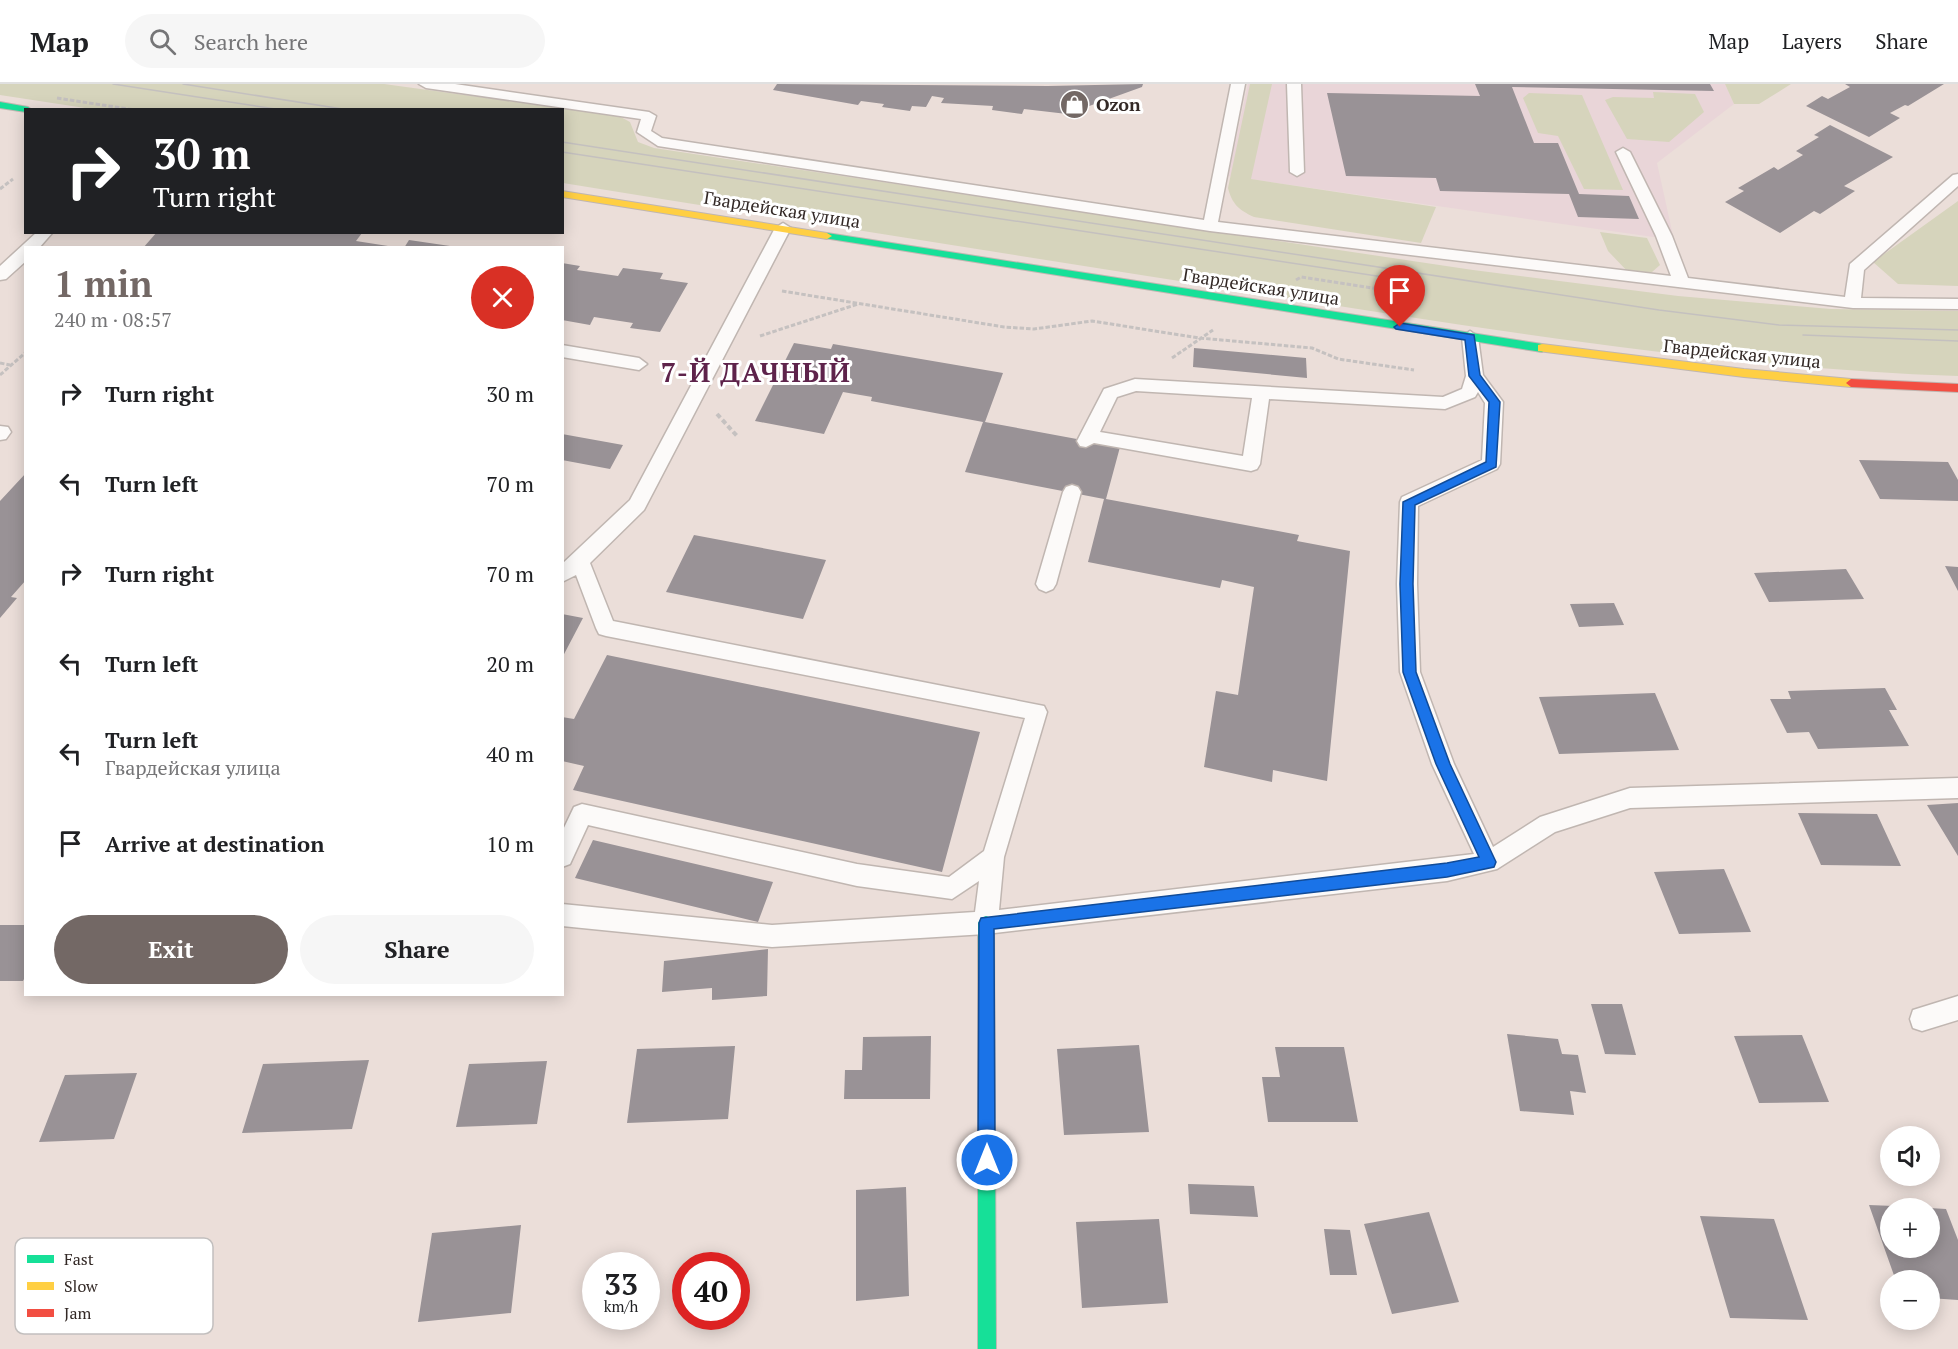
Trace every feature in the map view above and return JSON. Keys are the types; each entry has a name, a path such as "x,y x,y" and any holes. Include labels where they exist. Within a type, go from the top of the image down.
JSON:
{"street":[{"path":"0,105 24,109"},
{"name":"Гвардейская улица","path":"564,194 1470,337 1700,369 1875,386 1958,388"},
{"path":"986,923 987,1349"}],"lane":[{"path":"426,84 649,116 644,132 658,142 1210,226 1853,303 1958,304"},
{"path":"1210,226 1238,84"},
{"path":"1294,84 1297,172"},
{"path":"1623,152 1664,236 1682,284"},
{"path":"1853,303 1856,268 1952,193 1958,178"},
{"path":"564,573 580,561 637,505 783,228"},
{"path":"33,246 44,234"},
{"path":"0,275 24,255"},
{"path":"1261,392 1251,464 1087,438 1110,393 1135,385 1261,392 1445,404 1469,393 1475,376 1470,337"},
{"path":"564,351 639,364"},
{"path":"1475,376 1494,402 1491,464 1409,502 1407,584 1410,672 1443,764 1489,862"},
{"path":"1046,584 1072,492"},
{"path":"580,561 606,628 1037,712 993,857 986,923"},
{"path":"564,915 772,936 986,923 1447,870 1489,862 1548,824 1630,798 1958,788"},
{"path":"564,853 582,814 857,875 952,888 993,857"},
{"path":"1922,1019 1958,1008"}],"path":[{"path":"56,98 122,108"},
{"path":"0,189 13,179"},
{"path":"753,286 1004,327 1034,328 1092,321 1199,338 1312,348 1338,359 1419,371"},
{"path":"719,349 861,303"},
{"path":"0,375 24,354"},
{"path":"0,363 11,365"}],"shaded area":[{"path":"0,84 384,84 560,108 85,108 0,95"},
{"path":"1248,84 1725,84 1734,104 1657,163 1674,240 1228,176"},
{"path":"1250,84 1272,84 1251,179 1436,207 1421,243 1254,217 1237,206 1228,188"},
{"path":"1725,84 1791,84 1759,104 1734,104"},
{"path":"1653,92 1695,94 1704,112 1669,142 1627,139 1605,100 1613,97 1654,98"},
{"path":"1529,93 1582,95 1623,190 1584,189 1558,136 1538,133 1523,98"},
{"path":"564,109 619,116 630,122 638,142 654,148 1473,270 1678,296 1831,309 1958,311 1958,376 1871,372 1699,356 1527,334 564,183"},
{"path":"1958,201 1958,286 1898,284 1873,262"},
{"path":"1600,232 1647,238 1660,265 1652,272 1630,274 1608,251"}],"building":[{"path":"777,84 1048,86 1143,84 1142,87 1067,114 1024,109 1022,114 992,110 993,106 941,103 944,98 932,96 926,107 912,106 910,111 861,101 858,105 773,90"},
{"path":"1475,84 1710,84 1714,91 1512,87 1534,143 1558,143 1579,194 1629,196 1639,219 1578,217 1569,194 1440,191 1436,178 1346,176 1327,93 1480,96"},
{"path":"1845,84 1944,84 1908,106 1905,105 1890,113 1900,118 1869,137 1806,106 1822,96 1828,99 1850,87"},
{"path":"1830,125 1893,157 1844,186 1855,191 1820,214 1814,211 1780,233 1725,202 1744,191 1738,188 1774,167 1778,170 1803,155 1796,151 1819,137 1814,135"},
{"path":"155,234 361,234 356,241 388,246 145,246"},
{"path":"409,240 450,246 405,246"},
{"path":"564,263 580,266 577,270 618,276 623,268 663,273 660,279 688,283 660,332 630,328 633,323 594,317 590,325 564,320"},
{"path":"794,343 831,349 833,344 1003,373 985,422 1120,447 1106,499 1299,535 1297,541 1350,551 1327,781 1273,770 1272,782 1204,767 1216,691 1238,695 1254,587 1222,580 1220,588 1088,562 1104,499 965,472 983,422 871,401 872,397 843,392 824,434 755,421"},
{"path":"1194,348 1306,358 1307,378 1193,367"},
{"path":"564,434 623,445 610,469 564,460"},
{"path":"1859,460 1948,462 1958,480 1958,501 1880,499"},
{"path":"24,475 24,582 11,597 17,598 0,618 0,501"},
{"path":"694,535 826,560 803,619 666,592"},
{"path":"1945,566 1958,567 1958,591"},
{"path":"1846,569 1864,599 1769,602 1754,573"},
{"path":"1614,603 1624,625 1579,627 1570,604"},
{"path":"564,614 583,618 564,654"},
{"path":"607,655 980,732 942,872 573,790 584,766 564,761 564,717 574,719"},
{"path":"1885,688 1897,710 1889,710 1909,746 1818,749 1809,732 1787,733 1770,699 1791,699 1788,691"},
{"path":"1655,693 1679,750 1559,754 1539,697"},
{"path":"1958,803 1958,856 1927,805"},
{"path":"1798,813 1877,814 1901,866 1821,865"},
{"path":"593,840 773,882 758,922 575,878"},
{"path":"1724,869 1751,932 1679,934 1654,872"},
{"path":"0,925 24,925 24,979 23,981 0,981"},
{"path":"768,949 767,996 712,1000 712,988 662,992 664,961"},
{"path":"1591,1004 1622,1004 1636,1055 1605,1054"},
{"path":"1507,1034 1558,1039 1562,1054 1578,1055 1586,1093 1570,1091 1574,1115 1520,1111"},
{"path":"1802,1035 1829,1102 1759,1103 1734,1036"},
{"path":"931,1036 930,1099 844,1099 845,1070 862,1070 863,1037"},
{"path":"1139,1045 1149,1132 1064,1135 1057,1049"},
{"path":"735,1046 728,1119 627,1123 637,1049"},
{"path":"1275,1047 1344,1047 1358,1122 1268,1122 1262,1077 1280,1077"},
{"path":"369,1060 352,1129 242,1133 263,1064"},
{"path":"547,1061 537,1124 456,1127 469,1064"},
{"path":"137,1073 114,1139 39,1142 65,1075"},
{"path":"1188,1184 1254,1186 1258,1217 1190,1214"},
{"path":"906,1187 909,1296 856,1301 856,1190"},
{"path":"1869,1205 1880,1205 1880,1236"},
{"path":"1940,1209 1946,1209 1958,1240 1958,1300 1940,1299 1940,1270 1892,1270 1888,1258 1940,1258"},
{"path":"1429,1212 1459,1302 1392,1314 1364,1224"},
{"path":"1700,1216 1774,1219 1808,1320 1730,1318"},
{"path":"1159,1219 1168,1303 1082,1308 1076,1222"},
{"path":"521,1225 511,1313 418,1322 432,1233"},
{"path":"1324,1229 1350,1230 1357,1275 1330,1275"}],"tram line":[{"path":"113,84 269,108"},
{"path":"183,84 336,108"},
{"path":"564,142 1659,310 1779,325 1958,330"},
{"path":"564,152 1390,278"},
{"path":"1803,335 1958,341"}],"traffic: fast":[{"path":"0,105 24,109"},
{"path":"827,236 1542,348"},
{"path":"986,923 987,1349"}],"traffic: slow":[{"path":"564,194 827,236"},
{"path":"1542,348 1744,373 1851,383"}],"traffic: jam":[{"path":"1851,383 1958,388"}],"place":[{"name":"Ozon","path":"1075,105"}],"district":[{"name":"7-Й ДАЧНЫЙ","path":"756,373"}],"route":[{"path":"987,1160 986,923 1447,870 1489,862 1443,764 1410,672 1407,584 1409,502 1491,464 1494,402 1475,376 1470,337 1400,327"}]}
